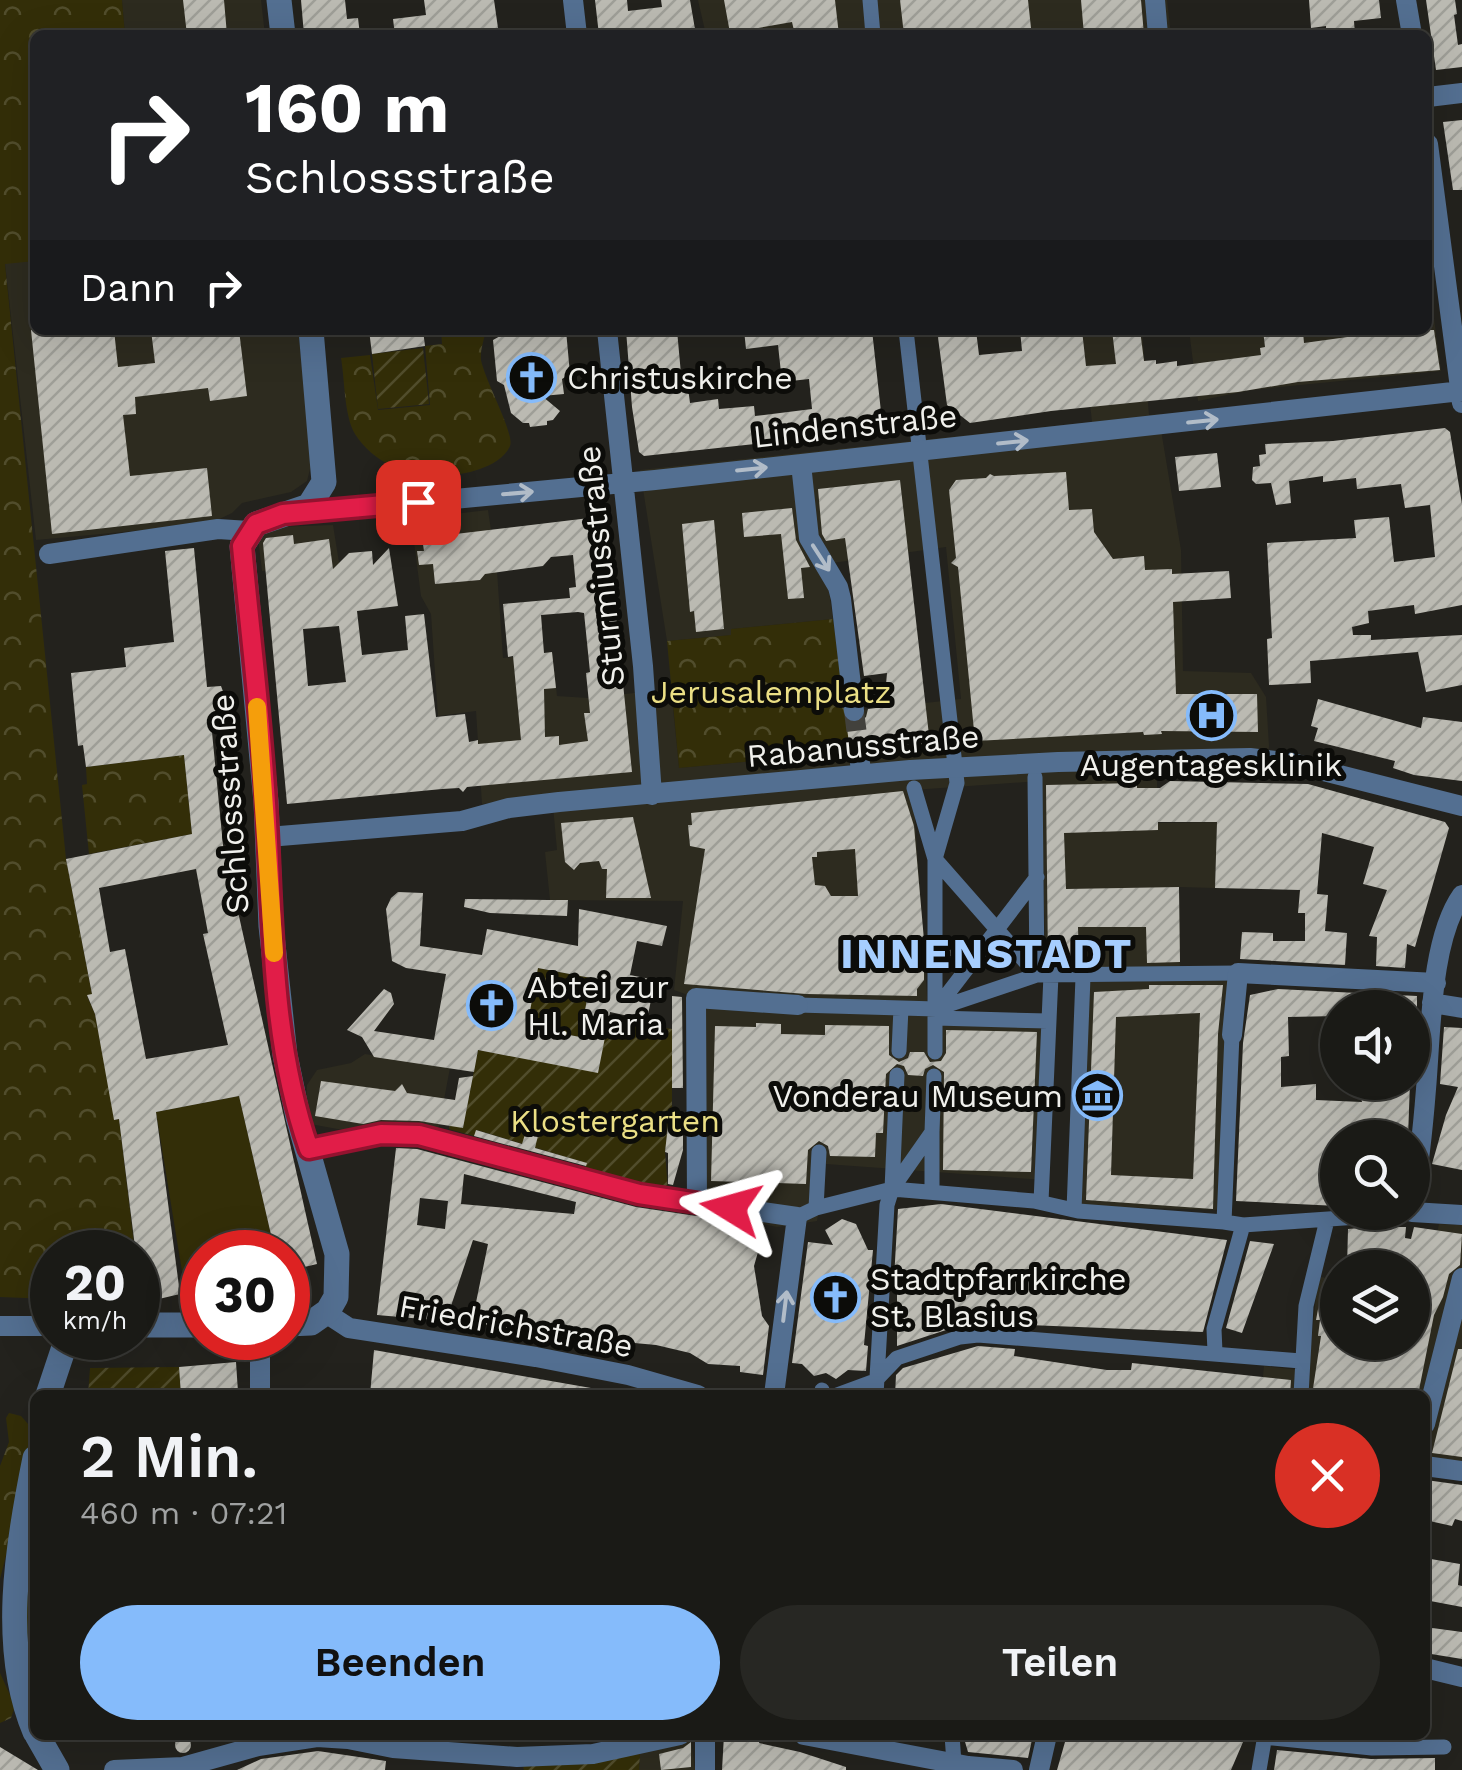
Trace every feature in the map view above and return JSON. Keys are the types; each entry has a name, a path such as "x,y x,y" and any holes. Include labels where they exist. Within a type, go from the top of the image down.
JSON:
{"street":[{"path":"279,0 282,30"},
{"path":"573,0 576,30"},
{"path":"870,0 873,30"},
{"path":"1155,0 1158,30"},
{"path":"1406,0 1411,30"},
{"path":"1432,97 1462,94"},
{"path":"1432,174 1461,395"},
{"path":"295,514 315,500 325,472 312,335"},
{"name":"Sturmiusstraße","path":"607,335 643,666 652,795"},
{"path":"907,335 957,782 935,859"},
{"name":"Lindenstraße","path":"253,527 265,519 295,514 1461,395"},
{"path":"800,464 809,538 842,599 854,711"},
{"path":"325,472 334,493 351,509"},
{"path":"49,554 218,528 253,527"},
{"name":"Schlossstraße","path":"253,527 242,546 268,837 272,926 282,1032 298,1117 337,1254 336,1297 326,1313"},
{"path":"858,751 861,774"},
{"name":"Rabanusstraße","path":"268,837 462,820 510,808 861,774 955,767 1250,758 1292,763 1462,806"},
{"path":"1035,777 1037,877 1048,1023 1041,1202"},
{"path":"914,788 935,859 935,1052"},
{"path":"935,859 1044,975"},
{"path":"936,1014 1037,877"},
{"path":"1423,1120 1434,993 1447,925 1462,895"},
{"path":"936,1014 1044,975 1238,973 1434,993 1462,1008"},
{"path":"1224,1222 1238,973"},
{"path":"1074,1210 1084,976"},
{"path":"697,1203 696,998 895,1008 1083,1027"},
{"path":"895,1008 899,1052"},
{"path":"875,1388 890,1197 892,1098 897,1075"},
{"path":"932,1192 934,1076"},
{"path":"890,1197 932,1132"},
{"path":"309,1149 381,1134 419,1135 639,1194 806,1213 932,1192 1243,1225 1320,1220"},
{"path":"775,1390 818,1152"},
{"path":"1430,1213 1462,1215"},
{"path":"1215,1352 1214,1329 1243,1225"},
{"path":"1301,1388 1306,1306 1325,1230"},
{"path":"1430,1404 1462,1278"},
{"path":"310,1322 326,1313"},
{"name":"Friedrichstraße","path":"326,1313 336,1322 364,1331 536,1356 628,1374 681,1390"},
{"path":"0,1326 30,1331"},
{"path":"875,1388 897,1358 960,1337 1301,1361"},
{"path":"49,1390 56,1360"},
{"path":"64,1360 66,1390"},
{"path":"260,1360 260,1390"},
{"path":"1430,1467 1462,1471"},
{"path":"28,1723 11,1660 9,1615 30,1484"},
{"path":"1430,1669 1462,1677"},
{"path":"39,1740 58,1770"},
{"path":"56,1740 58,1770"},
{"path":"114,1770 182,1767 230,1744 286,1740"},
{"path":"360,1740 392,1748 463,1745 518,1757 593,1754 657,1740"},
{"path":"705,1740 705,1770"},
{"path":"952,1740 954,1763"},
{"path":"1040,1770 1045,1740"},
{"path":"1259,1770 1263,1740"},
{"path":"1336,1740 1444,1747"},
{"path":"865,1741 954,1763 1013,1770"}],"shaded area":[{"path":"122,0 261,0 264,30 125,30"},
{"path":"698,0 1167,0 1170,30 705,30"},
{"path":"30,261 30,335 299,335 313,457 307,481 291,492 242,503 232,513 209,524 36,540 5,263"},
{"path":"1432,303 1441,371 1251,390 1198,401 1190,335 1432,335"},
{"path":"1083,335 1142,335 1149,415 1161,414 1181,550 1183,671 1251,673 1266,697 1269,746 1265,778 1157,779 1158,823 1217,822 1215,888 1179,887 1180,967 1046,968 1040,781 913,790 928,1011 1042,1017 1045,1180 826,1164 817,1221 777,1227 689,1210 688,995 674,990 683,901 550,900 545,852 557,850 552,795 482,804 476,711 438,716 431,614 421,596 411,519 488,510 503,658 552,652 557,696 588,698 671,689 679,768 848,752 844,712 961,699 946,547 825,564 833,619 732,629 732,635 667,641 640,470 1092,422"},
{"path":"333,525 347,612 297,567 262,571 258,538 274,527"},
{"path":"1230,979 1221,1210 1077,1206 1086,982"},
{"path":"365,1054 450,1068 439,1126 427,1142 310,1124 307,1085 317,1070 351,1063"},
{"path":"1439,1224 1462,1225 1462,1467 1430,1461 1430,1390 1262,1390 1264,1366 1308,1371 1320,1280 1320,1360 1430,1360 1430,1263"},
{"path":"691,1740 695,1770 639,1770 640,1754"}],"green space":[{"path":"0,0 122,0 125,30 30,30 30,262 5,264 66,859 92,994 87,996 95,1014 115,1120 119,1119 132,1230 30,1230 30,1298 0,1297"},
{"path":"441,335 485,335 481,360 510,440 508,450 493,463 446,476 395,467 366,448 351,426 341,358 370,355 378,410 430,405 425,346 442,344"},
{"path":"423,348 429,404 378,409 372,354"},
{"name":"Jerusalemplatz","path":"833,619 850,752 679,768 667,641 731,635 731,629"},
{"path":"184,755 192,834 89,854 82,785 87,784 86,767"},
{"path":"532,967 591,978 580,1037 520,1026"},
{"name":"Klostergarten","path":"608,1019 672,1029 672,1125 668,1126 665,1152 668,1191 648,1189 585,1169 586,1163 477,1130 474,1136 449,1129 450,1125 463,1127 478,1050 598,1072"},
{"path":"239,1096 270,1230 180,1230 180,1259 156,1112"},
{"path":"179,1367 181,1390 88,1390 90,1368"},
{"path":"9,1413 21,1416 30,1426 30,1461 0,1579 0,1466 9,1442"},
{"path":"30,1574 30,1672 12,1624 24,1576"},
{"path":"0,1673 15,1706 11,1718 0,1723"},
{"path":"640,1754 639,1770 524,1770 523,1766"}],"building":[{"path":"183,0 224,0 227,30 186,30"},
{"path":"301,0 345,0 347,19 358,18 359,30 304,30"},
{"path":"424,0 494,0 498,30 394,30 393,19 426,15"},
{"path":"595,0 627,0 628,11 662,7 661,0 690,0 695,30 598,30"},
{"path":"724,0 835,0 838,30 794,30 792,22 729,30"},
{"path":"900,0 1028,0 1031,28 903,30"},
{"path":"1081,0 1141,0 1144,30 1084,30"},
{"path":"1309,0 1379,0 1381,18 1354,21 1355,30 1311,28"},
{"path":"1426,0 1455,0 1462,67 1436,70"},
{"path":"1462,120 1462,190 1453,190 1443,122"},
{"path":"1434,330 1440,370 1298,382 970,423 947,405 938,335 977,335 979,355 1022,351 1020,335 1083,335 1086,366 1116,364 1113,335 1141,335 1144,361 1177,361 1177,366 1261,355 1264,335 1303,335 1304,343 1362,335 1432,335"},
{"path":"32,335 115,335 118,367 155,363 152,335 240,335 247,396 210,401 208,388 135,397 136,414 123,415 130,476 207,468 212,516 52,534"},
{"path":"370,335 424,335 425,346 372,354"},
{"name":"Christuskirche","path":"502,335 566,335 570,374 562,379 564,394 542,396 560,411 547,425 530,427 511,413 504,385 497,381 493,340"},
{"path":"626,335 677,335 681,374 686,373 690,403 718,399 719,409 754,406 755,416 812,409 809,379 782,382 778,345 746,349 745,335 873,335 883,430 644,456 639,452"},
{"path":"1445,428 1450,432 1462,504 1462,605 1415,614 1414,605 1368,611 1369,623 1352,627 1353,635 1371,635 1371,640 1462,635 1462,685 1426,692 1418,652 1310,661 1311,683 1269,685 1267,639 1272,638 1267,543 1356,538 1354,520 1389,517 1394,562 1435,557 1430,505 1405,508 1401,484 1357,489 1356,478 1323,482 1323,476 1289,481 1291,503 1276,505 1271,483 1256,484 1252,480 1253,467 1260,466 1259,455 1266,454 1265,444 1333,441"},
{"path":"1217,453 1221,487 1179,491 1175,457"},
{"path":"1066,472 1069,510 1092,509 1094,532 1113,559 1144,556 1145,570 1172,569 1172,574 1229,571 1231,598 1173,602 1176,694 1257,694 1258,732 1161,731 1162,734 975,741 958,567 951,563 956,558 949,490 956,480 986,478 990,474"},
{"path":"900,480 930,744 873,750 864,738 849,743 846,721 857,724 866,717 868,709 884,707 887,673 864,676 845,538 826,541 822,534 818,489"},
{"path":"792,508 796,540 810,567 801,568 804,598 788,599 781,534 744,537 742,513"},
{"path":"606,516 632,772 467,787 463,792 459,788 442,789 287,804 263,543 266,538 293,535 294,544 329,539 333,569 349,553 372,551 373,565 389,548 398,606 357,611 362,655 408,650 405,616 424,614 436,717 465,714 469,742 521,740 513,656 508,657 503,604 570,598 569,588 576,587 573,555 551,557 543,566 485,574 480,580 435,584 433,564 419,565 417,551 424,551 422,538","holes":["584,613 590,672 586,673 590,713 584,713 588,741 559,745 559,736 545,737 544,689 556,688 552,652 544,653 541,615","339,626 346,682 308,686 303,629"]},
{"path":"714,520 724,629 696,632 694,611 690,612 682,524"},
{"path":"194,548 207,687 221,686 228,705 224,720 211,722 223,845 309,1230 270,1230 239,1096 156,1112 180,1294 160,1299 160,1230 133,1230 119,1119 114,1120 95,1014 87,995 92,994 66,859 192,834 184,755 86,767 83,745 78,746 71,673 126,667 124,648 174,642 165,551","holes":["196,869 208,933 203,934 228,1045 146,1059 125,949 110,952 99,888"]},
{"path":"1318,699 1421,728 1423,717 1462,722 1462,781 1414,775 1393,768 1395,761 1314,741 1318,728 1311,726"},
{"path":"1170,781 1308,784 1445,822 1449,828 1415,947 1407,944 1405,968 1376,966 1377,937 1369,936 1387,890 1363,884 1374,847 1322,833 1317,894 1328,895 1325,931 1347,933 1345,965 1240,959 1242,932 1273,933 1273,941 1305,941 1305,913 1298,913 1300,890 1215,888 1217,822 1158,822 1158,830 1064,833 1066,889 1179,887 1180,962 1147,963 1146,927 1078,927 1079,963 1048,964 1046,785 1137,783 1137,788 1160,788"},
{"path":"903,791 914,826 924,940 924,980 917,996 806,994 684,984 705,849 690,846 691,813","holes":["855,849 858,896 831,896 825,886 815,885 812,857 817,857 817,852"]},
{"path":"633,817 651,898 606,898 607,869 602,869 599,861 580,863 574,870 565,862 561,823"},
{"path":"398,892 423,893 420,946 482,955 487,929 578,946 579,909 667,926 662,946 637,941 630,975 655,980 647,1020 610,1012 598,1073 478,1050 474,1072 374,1057 362,1037 347,1030 384,989 391,993 394,1004 374,1031 434,1040 446,974 406,968 392,961 386,909","holes":["538,968 591,978 580,1037 527,1027"]},
{"path":"465,899 568,900 567,916 490,913 464,907"},
{"path":"946,941 967,941 967,950 962,956 946,956"},
{"name":"Vonderau Museum","path":"1149,985 1223,985 1213,1209 1086,1200 1094,992 1149,989","holes":["1200,1013 1193,1179 1111,1175 1116,1017"]},
{"path":"1278,989 1320,991 1320,1016 1288,1017 1289,1056 1281,1057 1281,1087 1316,1084 1316,1100 1409,1100 1409,1120 1320,1120 1320,1205 1236,1201 1243,1043 1250,995"},
{"path":"672,996 682,997 683,1088 672,1088"},
{"path":"756,1023 781,1024 781,1034 825,1035 825,1025 889,1026 889,1055 899,1062 908,1058 910,1052 924,1052 930,1062 941,1061 946,1053 946,1030 1037,1032 1031,1172 943,1170 944,1072 933,1065 925,1069 923,1076 908,1075 904,1066 897,1064 886,1074 883,1133 876,1133 875,1157 830,1156 828,1146 819,1141 808,1150 806,1184 711,1181 715,1026 756,1027"},
{"path":"1444,1027 1462,1028 1462,1170 1432,1164 1458,1087 1440,1084"},
{"path":"473,1076 463,1128 419,1121 381,1120 363,1124 315,1116 321,1081 395,1091 402,1084 407,1093 455,1100 459,1078"},
{"path":"532,1112 543,1115 535,1148 587,1163 586,1166 474,1136 476,1130 522,1144"},
{"path":"668,1125 683,1126 683,1150 673,1185 668,1184 665,1152"},
{"path":"396,1148 417,1149 636,1207 764,1231 754,1266 762,1316 769,1326 763,1375 740,1372 740,1366 708,1364 690,1353 656,1345 537,1334 472,1322 488,1244 473,1240 446,1321 377,1315","holes":["464,1174 576,1202 574,1214 461,1204","420,1198 448,1201 445,1229 417,1225"]},
{"path":"941,1204 1227,1240 1203,1332 956,1322 946,1330 897,1346 894,1279 898,1209"},
{"name":"Stadtpfarrkirche St. Blasius","path":"842,1219 856,1224 868,1250 873,1250 864,1345 868,1346 866,1371 848,1370 836,1379 826,1373 814,1376 802,1364 792,1363 808,1242 833,1245 825,1230"},
{"path":"1348,1230 1406,1230 1405,1238 1411,1239 1413,1230 1462,1234 1460,1265 1449,1274 1430,1335 1430,1250 1347,1250"},
{"path":"310,1233 317,1264 310,1266"},
{"path":"1250,1241 1274,1244 1242,1333 1226,1328"},
{"path":"1320,1343 1320,1360 1425,1360 1419,1390 1313,1390"},
{"path":"978,1346 1015,1349 1014,1356 1107,1370 1131,1370 1132,1363 1291,1380 1290,1390 895,1390 896,1375 903,1368"},
{"path":"1458,1349 1462,1349 1462,1457 1432,1453"},
{"path":"374,1350 591,1388 591,1390 370,1390"},
{"path":"236,1362 238,1390 181,1390 179,1367"},
{"path":"1430,1481 1462,1485 1462,1521 1455,1519 1452,1526 1430,1521"},
{"path":"1430,1559 1460,1564 1462,1607 1430,1601"},
{"path":"1430,1628 1462,1632 1462,1659 1430,1654"},
{"path":"177,1740 189,1740 189,1751 177,1751"},
{"path":"724,1740 760,1740 759,1743 846,1767 846,1770 722,1770"},
{"path":"964,1740 1032,1740 1028,1758 968,1752"},
{"path":"1066,1740 1244,1740 1231,1770 1057,1770"},
{"path":"691,1742 691,1767 661,1770 659,1754"},
{"path":"0,1747 38,1770 0,1770"},
{"path":"1277,1750 1371,1759 1435,1758 1435,1770 1274,1770"},
{"path":"318,1751 386,1761 385,1770 237,1770 261,1759"}],"tunnel":[{"path":"854,711 859,751"}],"slow traffic":[{"path":"257,707 274,953"}],"place":[{"name":"Christuskirche","path":"532,378"},
{"name":"Augentagesklinik","path":"1211,715"},
{"name":"Abtei zur Hl. Maria","path":"492,1005"},
{"name":"Vonderau Museum","path":"1098,1096"},
{"name":"Stadtpfarrkirche St. Blasius","path":"835,1297"}],"district":[{"name":"INNENSTADT","path":"987,953"}],"route":[{"path":"418,502 283,514 256,524 242,546 282,1032 298,1117 309,1149 381,1134 419,1135 639,1194 731,1208"}]}
